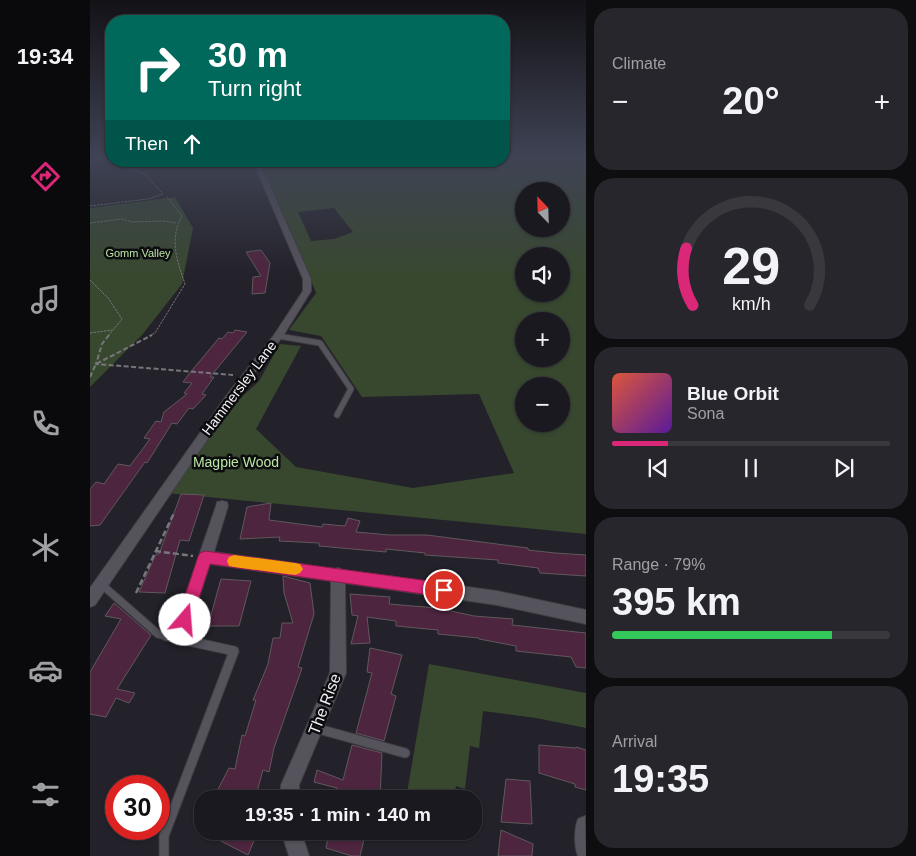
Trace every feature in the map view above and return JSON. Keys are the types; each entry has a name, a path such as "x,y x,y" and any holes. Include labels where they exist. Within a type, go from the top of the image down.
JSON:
{"street":[{"name":"Hammersley Lane","path":"90,600 248,374 278,336 307,291 307,279 271,196"},
{"path":"185,620 222,506"},
{"path":"205,557 338,574 496,598 586,617"},
{"name":"The Rise","path":"290,790 290,785 338,673 338,574"},
{"path":"585,826 586,851"},
{"path":"294,840 299,856"}],"lane":[{"path":"278,336 320,343 350,387 337,415"},
{"path":"101,584 158,634 234,651 164,836 164,856"},
{"path":"315,728 405,753"}],"path":[{"path":"90,206 148,199 157,196"},
{"path":"96,364 155,333 185,284 174,249 177,224 182,216 167,197"},
{"path":"90,223 122,219 132,222 164,221 177,224"},
{"path":"90,377 102,344 122,319 118,309 108,302 91,280"},
{"path":"90,285 91,280"},
{"path":"90,333 114,330"},
{"path":"96,364 232,375 248,374"},
{"path":"136,593 174,513"},
{"path":"155,551 205,557"}],"green space":[{"name":"Magpie Wood","path":"275,196 515,196 515,238 570,238 570,196 586,196 586,534 167,493 231,407 259,381 280,344 301,346 256,429 296,467 413,488 514,473 479,394 362,397 321,336 289,330 316,293","holes":["334,208 353,232 334,239 311,241 298,212"]},
{"name":"Gomm Valley","path":"175,197 193,228 182,284 142,335 90,387 90,208"},
{"path":"429,664 586,693 586,728 536,718 483,711 479,748 470,746 465,789 456,786 455,790 408,790"}],"building":[{"path":"261,250 270,263 265,293 252,294 253,277 261,276 246,252"},
{"path":"235,330 247,332 210,377 214,377 202,394 206,395 193,409 189,408 177,424 172,423 147,463 145,462 100,525 90,526 90,489 96,482 104,484 118,464 130,466 150,439 144,438 156,421 161,422 164,412 187,394 184,393 192,383 183,382 189,374 219,338 222,339 228,332 233,333"},
{"path":"181,494 204,495 189,541 180,540 165,593 139,592 156,554 159,554"},
{"path":"271,503 269,520 322,527 323,524 345,526 348,518 360,521 356,532 390,535 427,535 528,548 528,550 586,555 586,576 540,573 538,568 498,563 498,560 425,555 425,553 386,549 386,552 319,546 319,543 279,541 280,537 240,539 247,507"},
{"path":"283,576 310,583 314,614 298,667 302,668 274,748 269,772 263,770 257,790 218,790 229,768 235,769 242,735 245,736 256,700 253,700 268,664 273,638 280,638 282,623 293,623 284,593"},
{"path":"221,579 251,581 239,626 208,626"},
{"path":"350,594 390,597 389,604 437,608 474,616 513,619 512,625 586,633 586,668 576,667 571,657 516,651 516,646 479,638 438,634 438,630 396,626 396,621 367,617 370,643 351,644 358,616 352,615"},
{"path":"114,603 151,635 117,689 135,693 129,703 116,698 106,717 90,714 90,672 121,619 105,616"},
{"path":"370,648 402,655 391,694 396,696 384,741 356,733 372,673 367,672"},
{"path":"352,745 382,753 380,790 337,790 337,788 314,782 317,770 343,780"},
{"path":"539,745 576,747 586,750 586,790 575,787 575,784 539,773"},
{"path":"506,779 530,781 532,824 501,822"},
{"path":"501,830 533,844 532,856 498,856"},
{"path":"219,840 254,840 248,855"},
{"path":"327,840 364,840 360,856 352,856 326,848"}],"slow traffic":[{"path":"234,561 295,569"}],"route":[{"path":"185,620 205,557 444,590"}]}
